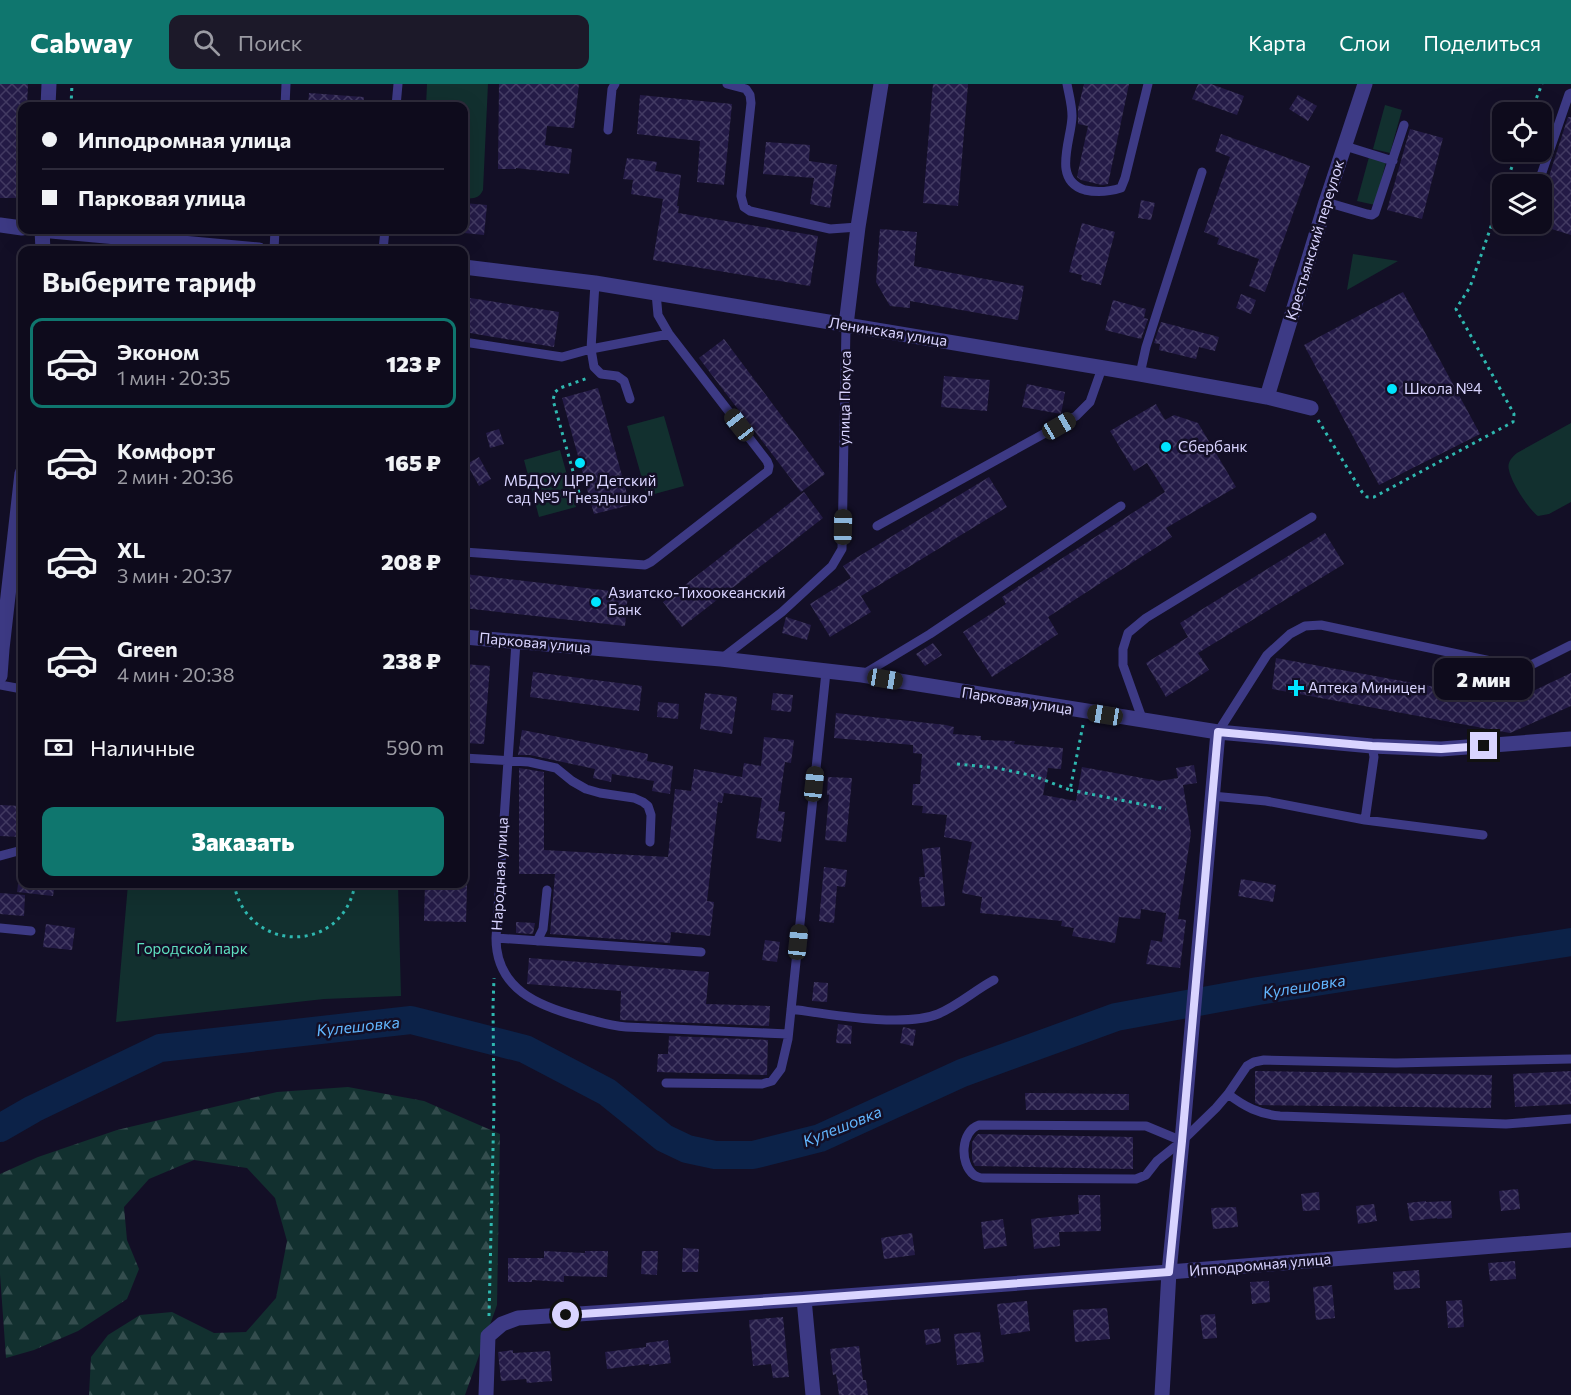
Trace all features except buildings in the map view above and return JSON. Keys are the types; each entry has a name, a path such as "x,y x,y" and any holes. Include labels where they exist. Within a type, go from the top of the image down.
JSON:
{"street":[{"path":"48,102 50,84"},
{"name":"улица Покуса","path":"846,325 858,227 881,84"},
{"name":"Крестьянский переулок","path":"1267,397 1326,202 1365,84"},
{"path":"0,225 18,227"},
{"path":"85,234 216,246"},
{"name":"Ленинская улица","path":"468,268 656,293 1140,374 1267,397 1311,408"},
{"path":"0,676 1,649 10,596 18,514"},
{"name":"Парковая улица","path":"468,637 721,659 862,675 1218,732 1372,746 1441,749 1571,740"},
{"path":"1162,1395 1169,1272 1218,732"},
{"name":"Ипподромная улица","path":"488,1336 502,1324 518,1318 1169,1272 1571,1240"},
{"path":"804,1299 813,1395"},
{"path":"486,1395 488,1336"}],"lane":[{"path":"285,102 286,84"},
{"path":"396,102 398,84"},
{"path":"608,130 612,89 615,84"},
{"path":"727,84 746,88 752,103 741,195 744,207 750,211 830,229 858,227"},
{"path":"1067,84 1072,116 1065,162 1067,176 1074,185 1098,193 1121,188 1148,84"},
{"path":"1541,174 1571,93"},
{"path":"1326,202 1371,215 1375,213 1404,125"},
{"path":"1345,146 1393,161"},
{"path":"1140,374 1146,347 1202,172"},
{"path":"595,284 591,349 594,367 601,374 617,376 624,381 630,399"},
{"path":"468,552 645,565 768,471 767,461 669,334 658,315 656,293"},
{"name":"улица Покуса","path":"721,659 782,612 832,566 842,549 846,325"},
{"path":"468,343 562,357 669,334"},
{"path":"877,526 1076,416 1090,402 1102,368"},
{"path":"862,675 930,634 1121,506"},
{"path":"1143,721 1123,665 1123,649 1128,633 1146,618 1312,517"},
{"path":"1218,732 1267,655 1290,634 1305,627 1321,625 1520,668 1529,666 1571,645"},
{"name":"Народная улица","path":"516,642 496,938 701,952"},
{"path":"666,1083 762,1084 772,1081 781,1069 791,1009 826,672"},
{"path":"0,685 18,688"},
{"path":"1365,820 1374,757 1372,746"},
{"path":"468,758 529,762 556,768 586,789 634,798 643,802 648,806 651,815 650,842"},
{"path":"1212,796 1266,801 1365,820 1483,835"},
{"path":"0,856 18,851"},
{"path":"537,941 543,929 547,890"},
{"path":"0,928 31,931"},
{"path":"496,938 499,962 507,976 532,1000 551,1009 610,1026 626,1028 788,1034"},
{"path":"791,1009 887,1020 919,1020 953,1006 994,980"},
{"path":"1182,1141 1146,1126 979,1125 974,1126 968,1134 964,1146 964,1159 974,1176 983,1179 1136,1179 1146,1175 1164,1155 1182,1141 1228,1094 1247,1066 1264,1059 1396,1063 1571,1059"},
{"path":"1228,1094 1239,1103 1262,1114 1280,1116 1506,1124 1571,1119"}],"path":[{"path":"71,102 72,84"},
{"path":"1535,102 1542,84"},
{"path":"1311,408 1367,497 1374,497 1513,422 1514,414 1456,309 1470,287 1492,224"},
{"path":"581,500 553,399 555,392 560,388 601,374"},
{"path":"1070,790 1086,712"},
{"path":"957,764 997,768 1034,776 1070,790 1166,809"},
{"path":"235,888 241,904 252,920 268,932 288,937 308,936 327,928 343,915 353,897 354,888"},
{"path":"488,1336 494,1107 493,1006"}],"green space":[{"path":"427,84 488,84 483,190 477,197 468,198 468,102 426,102"},
{"path":"1385,105 1402,110 1390,153 1373,149"},
{"path":"1369,157 1386,162 1375,205 1357,201"},
{"path":"1353,254 1398,261 1347,290"},
{"path":"664,416 684,486 647,496 627,426"},
{"path":"1571,423 1571,502 1549,514 1538,516 1517,488 1510,475 1509,463 1517,453"},
{"path":"560,450 576,507 539,517 524,460"},
{"name":"Городской парк","path":"128,888 398,888 401,996 324,999 116,1022"},
{"path":"348,1087 424,1101 500,1134 497,1305 465,1395 89,1395 91,1357 108,1335 140,1315 172,1312 214,1333 246,1332 276,1298 287,1241 275,1198 247,1168 194,1160 149,1179 124,1207 127,1240 139,1269 127,1299 78,1331 34,1350 6,1358 0,1274 0,1174 38,1157 117,1130 277,1092"}],"waterway":[{"name":"Кулешовка","path":"0,1128 33,1109 160,1048 411,1020 525,1049 607,1092 664,1138 687,1149 715,1155 753,1155 820,1138 962,1073 1116,1017 1258,991 1571,942"}],"place":[{"name":"Школа №4","path":"1392,389"},
{"name":"Сбербанк","path":"1166,447"},
{"name":"МБДОУ ЦРР Детский сад №5 \"Гнездышко\"","path":"580,463"},
{"name":"Азиатско-Тихоокеанский Банк","path":"596,602"},
{"name":"Аптека Миницен","path":"1296,688"}],"route":[{"path":"566,1315 1169,1272 1218,732 1372,746 1441,749 1484,746"}]}
